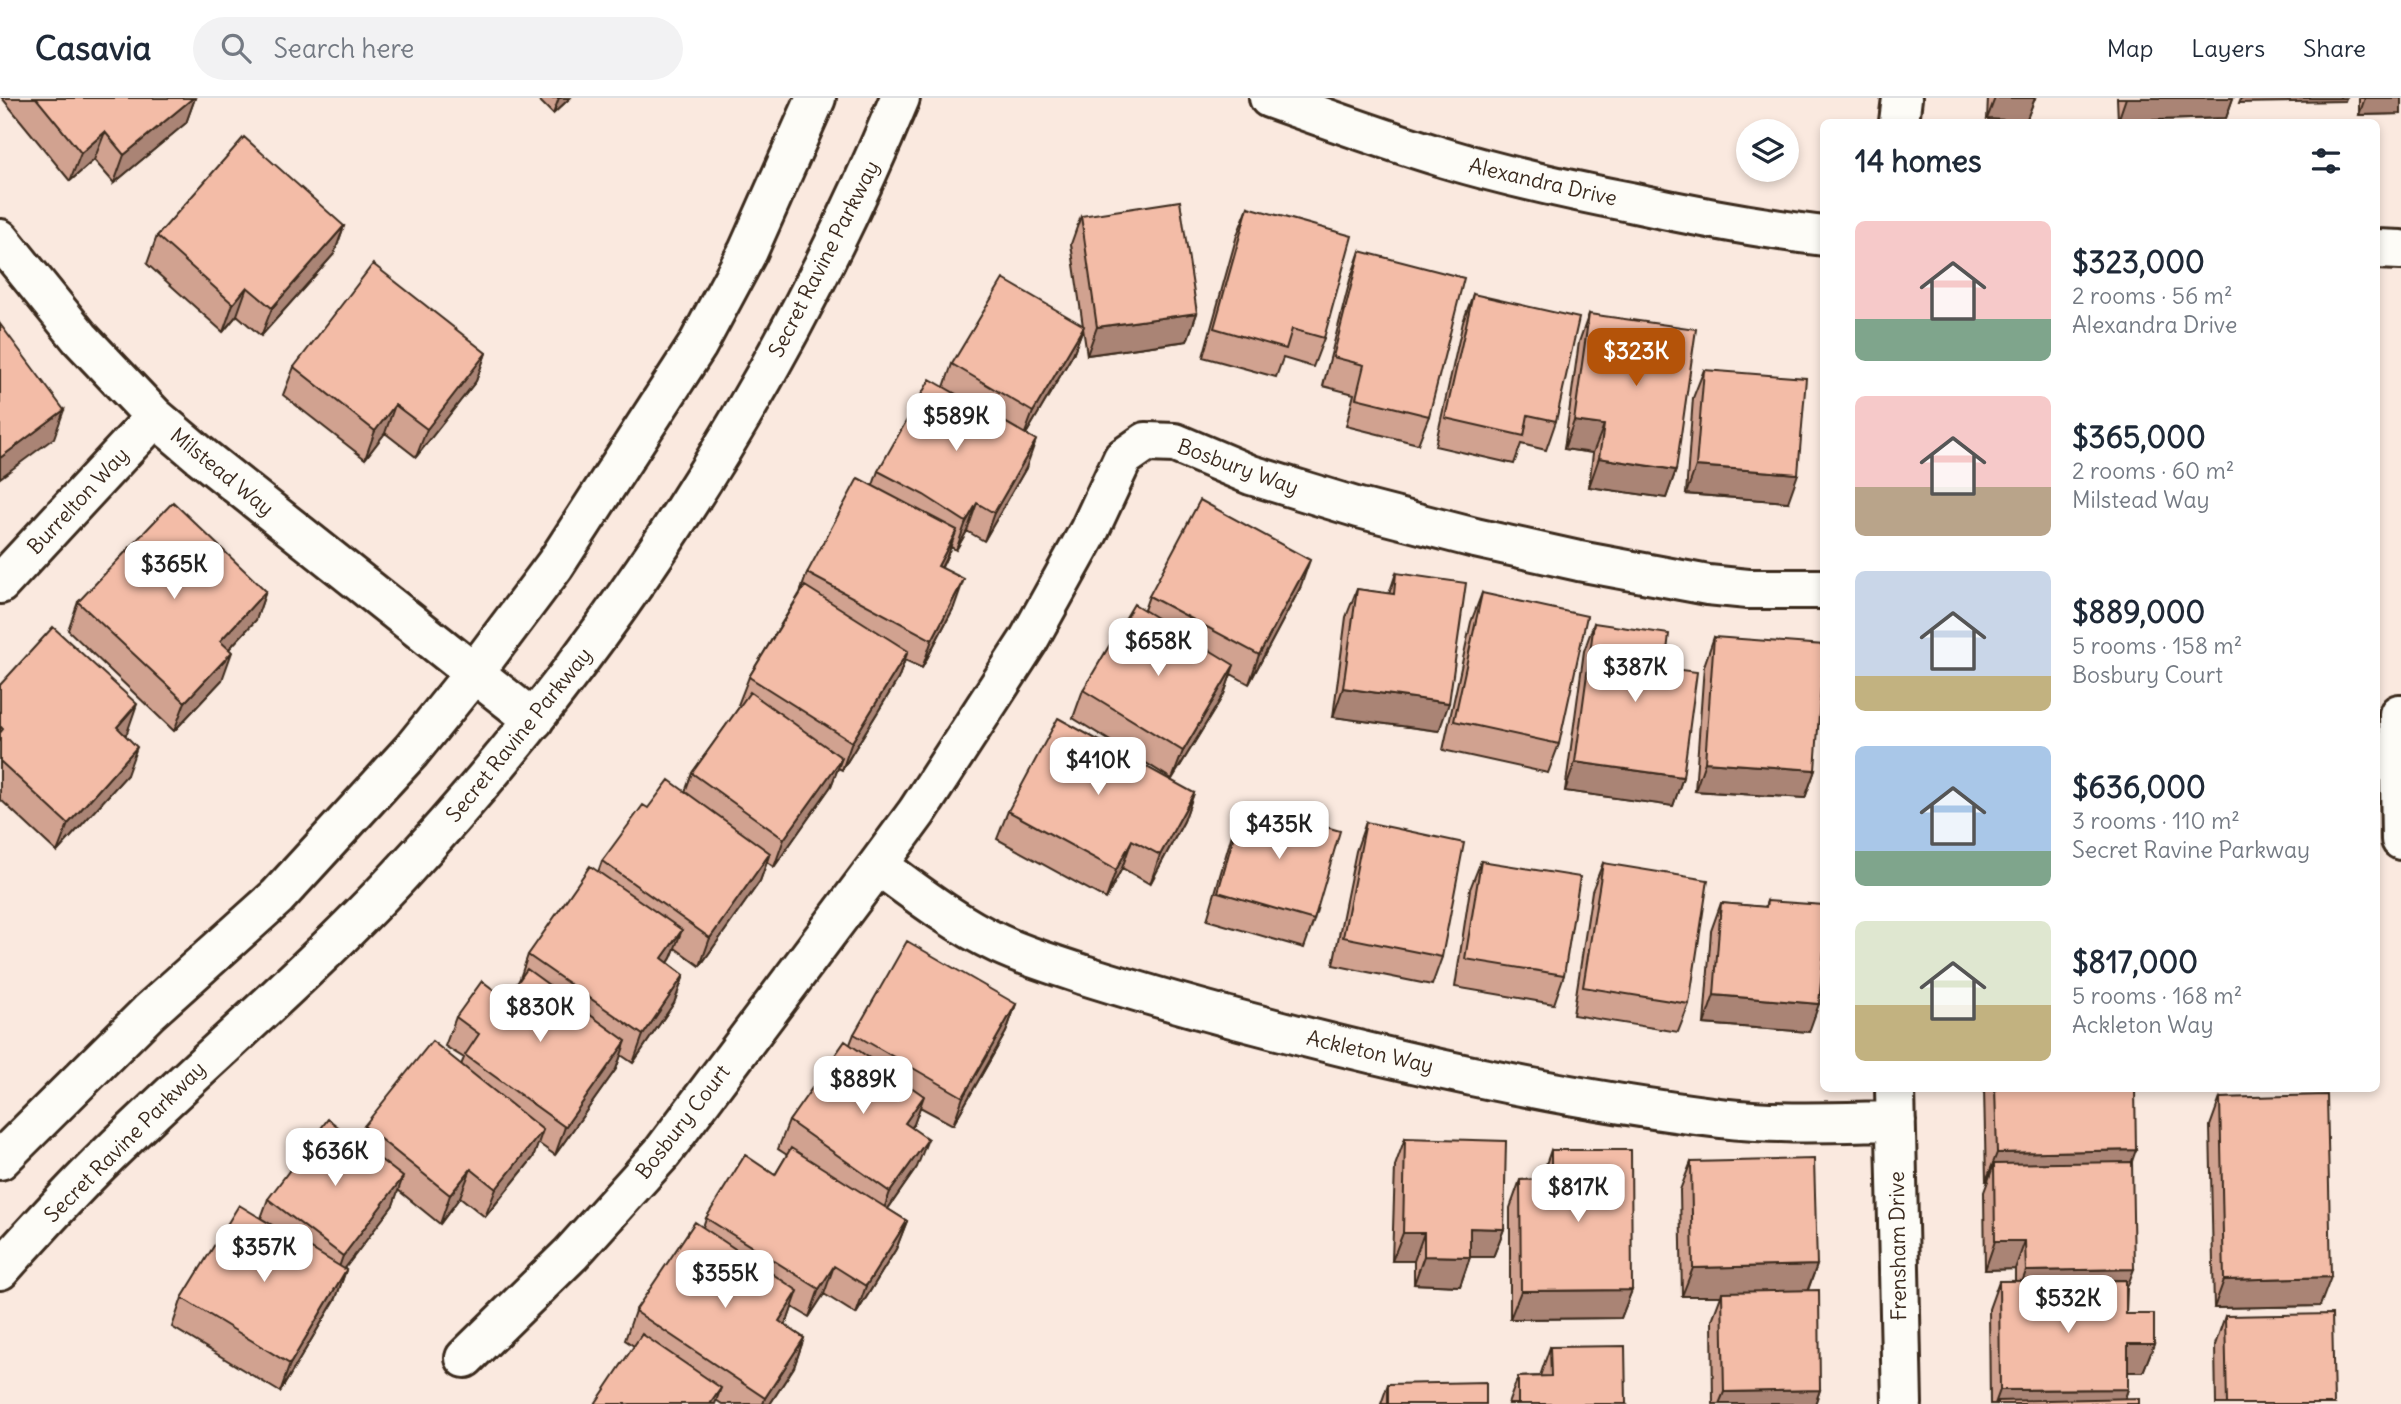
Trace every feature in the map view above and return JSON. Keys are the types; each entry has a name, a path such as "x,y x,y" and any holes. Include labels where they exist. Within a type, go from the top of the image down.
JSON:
{"street":[{"path":"0,1160 149,1012 277,897 411,751 474,673 555,565 697,346 748,251 816,98"},
{"name":"Secret Ravine Parkway","path":"0,1270 105,1157 326,952 362,915 470,799 534,720 609,622 702,483 815,284 870,170 900,98"},
{"name":"Alexandra Drive","path":"1269,98 1447,159 1690,214 1820,235"},
{"path":"1899,119 1902,98"},
{"name":"Milstead Way","path":"0,239 80,338 155,417 534,720"},
{"path":"2380,249 2401,250"},
{"name":"Burrelton Way","path":"0,584 155,417"},
{"name":"Bosbury Way","path":"878,865 917,812 1028,641 1089,531 1123,458 1146,442 1175,443 1251,475 1359,508 1578,561 1708,585 1748,589 1820,589"},
{"path":"2401,714 2401,840"},
{"name":"Ackleton Way","path":"878,865 960,922 997,943 1035,958 1196,1008 1321,1042 1546,1090 1720,1118 1789,1122 1895,1105"},
{"name":"Bosbury Court","path":"465,1358 571,1254 662,1153 878,865"},
{"name":"Frensham Drive","path":"1895,1105 1902,1404"}],"building":[{"path":"36,98 193,98 124,155 105,132 81,153"},
{"path":"244,137 344,226 272,308 247,287 233,304 157,236"},
{"path":"1180,201 1197,313 1097,327 1081,216"},
{"path":"1248,207 1352,236 1324,338 1292,329 1286,349 1214,328"},
{"path":"1360,251 1464,278 1429,416 1356,398 1364,365 1333,357"},
{"path":"373,264 486,353 427,429 395,405 375,431 294,367"},
{"path":"1003,279 1084,326 1033,412 952,364"},
{"path":"1473,294 1579,318 1556,421 1528,415 1524,436 1445,418"},
{"path":"1589,314 1696,329 1676,470 1599,458 1604,425 1574,421"},
{"path":"0,324 64,410 0,458"},
{"path":"1704,370 1806,378 1798,474 1696,466"},
{"path":"930,379 1036,440 994,513 977,503 966,522 924,495 878,471"},
{"path":"858,478 957,530 938,566 964,579 932,640 807,573"},
{"path":"1200,500 1310,560 1259,655 1149,596"},
{"path":"173,502 266,591 220,641 232,652 185,702 78,602"},
{"path":"1396,573 1466,583 1449,703 1343,688 1357,589 1394,594"},
{"path":"805,586 908,651 852,742 749,677"},
{"path":"1482,593 1587,616 1559,744 1454,721"},
{"path":"1134,604 1234,665 1183,751 1083,690"},
{"path":"1594,623 1669,634 1665,668 1697,672 1683,777 1575,762"},
{"path":"53,627 137,704 117,727 137,747 68,824 0,761 0,733 3,729 0,726 0,685"},
{"path":"1714,637 1820,645 1820,701 1815,770 1705,762"},
{"path":"750,692 842,758 784,839 692,773"},
{"path":"1058,718 1194,793 1160,855 1132,840 1116,870 1008,811"},
{"path":"669,780 770,853 710,938 602,861 643,805 648,808"},
{"path":"1243,803 1340,831 1314,920 1218,892"},
{"path":"1366,822 1464,843 1442,957 1343,937"},
{"path":"1481,861 1580,877 1564,975 1465,959"},
{"path":"1603,863 1708,880 1689,1004 1583,987"},
{"path":"590,866 682,930 662,958 684,975 643,1035 528,955"},
{"path":"1767,901 1820,905 1819,1004 1714,995 1721,903 1766,907"},
{"path":"907,941 1016,1004 963,1097 854,1034"},
{"path":"527,969 626,1041 565,1127 465,1055 479,1034 456,1017 482,981 506,999"},
{"path":"432,1041 543,1130 496,1189 471,1169 450,1195 364,1126"},
{"path":"845,1041 924,1096 905,1123 928,1139 890,1192 789,1121"},
{"path":"1995,1092 2135,1092 2136,1150 1997,1153"},
{"path":"2327,1095 2331,1277 2224,1280 2220,1098"},
{"path":"328,1119 403,1177 343,1256 268,1199"},
{"path":"1405,1138 1506,1141 1504,1229 1470,1228 1470,1257 1424,1256 1424,1233 1403,1233"},
{"path":"791,1148 907,1221 866,1286 834,1266 819,1289 706,1218 745,1155 775,1175"},
{"path":"1551,1150 1631,1150 1632,1290 1521,1291 1520,1180 1551,1179"},
{"path":"1814,1159 1817,1265 1693,1268 1691,1162"},
{"path":"2132,1162 2134,1269 2026,1271 2025,1241 1995,1241 1994,1164"},
{"path":"239,1205 346,1270 290,1364 182,1298"},
{"path":"695,1222 798,1291 779,1321 804,1338 765,1398 635,1311"},
{"path":"2126,1280 2126,1314 2154,1314 2154,1344 2128,1344 2128,1389 2000,1390 1999,1281"},
{"path":"1819,1290 1820,1390 1724,1392 1722,1292"},
{"path":"2332,1314 2334,1404 2227,1404 2225,1316"},
{"path":"642,1334 721,1388 710,1404 595,1404"},
{"path":"1625,1346 1626,1404 1518,1404 1518,1377 1551,1376 1550,1347"},
{"path":"1486,1382 1486,1404 1388,1404 1388,1384"},
{"path":"2139,1398 2139,1404 1998,1404 1998,1401"}]}
